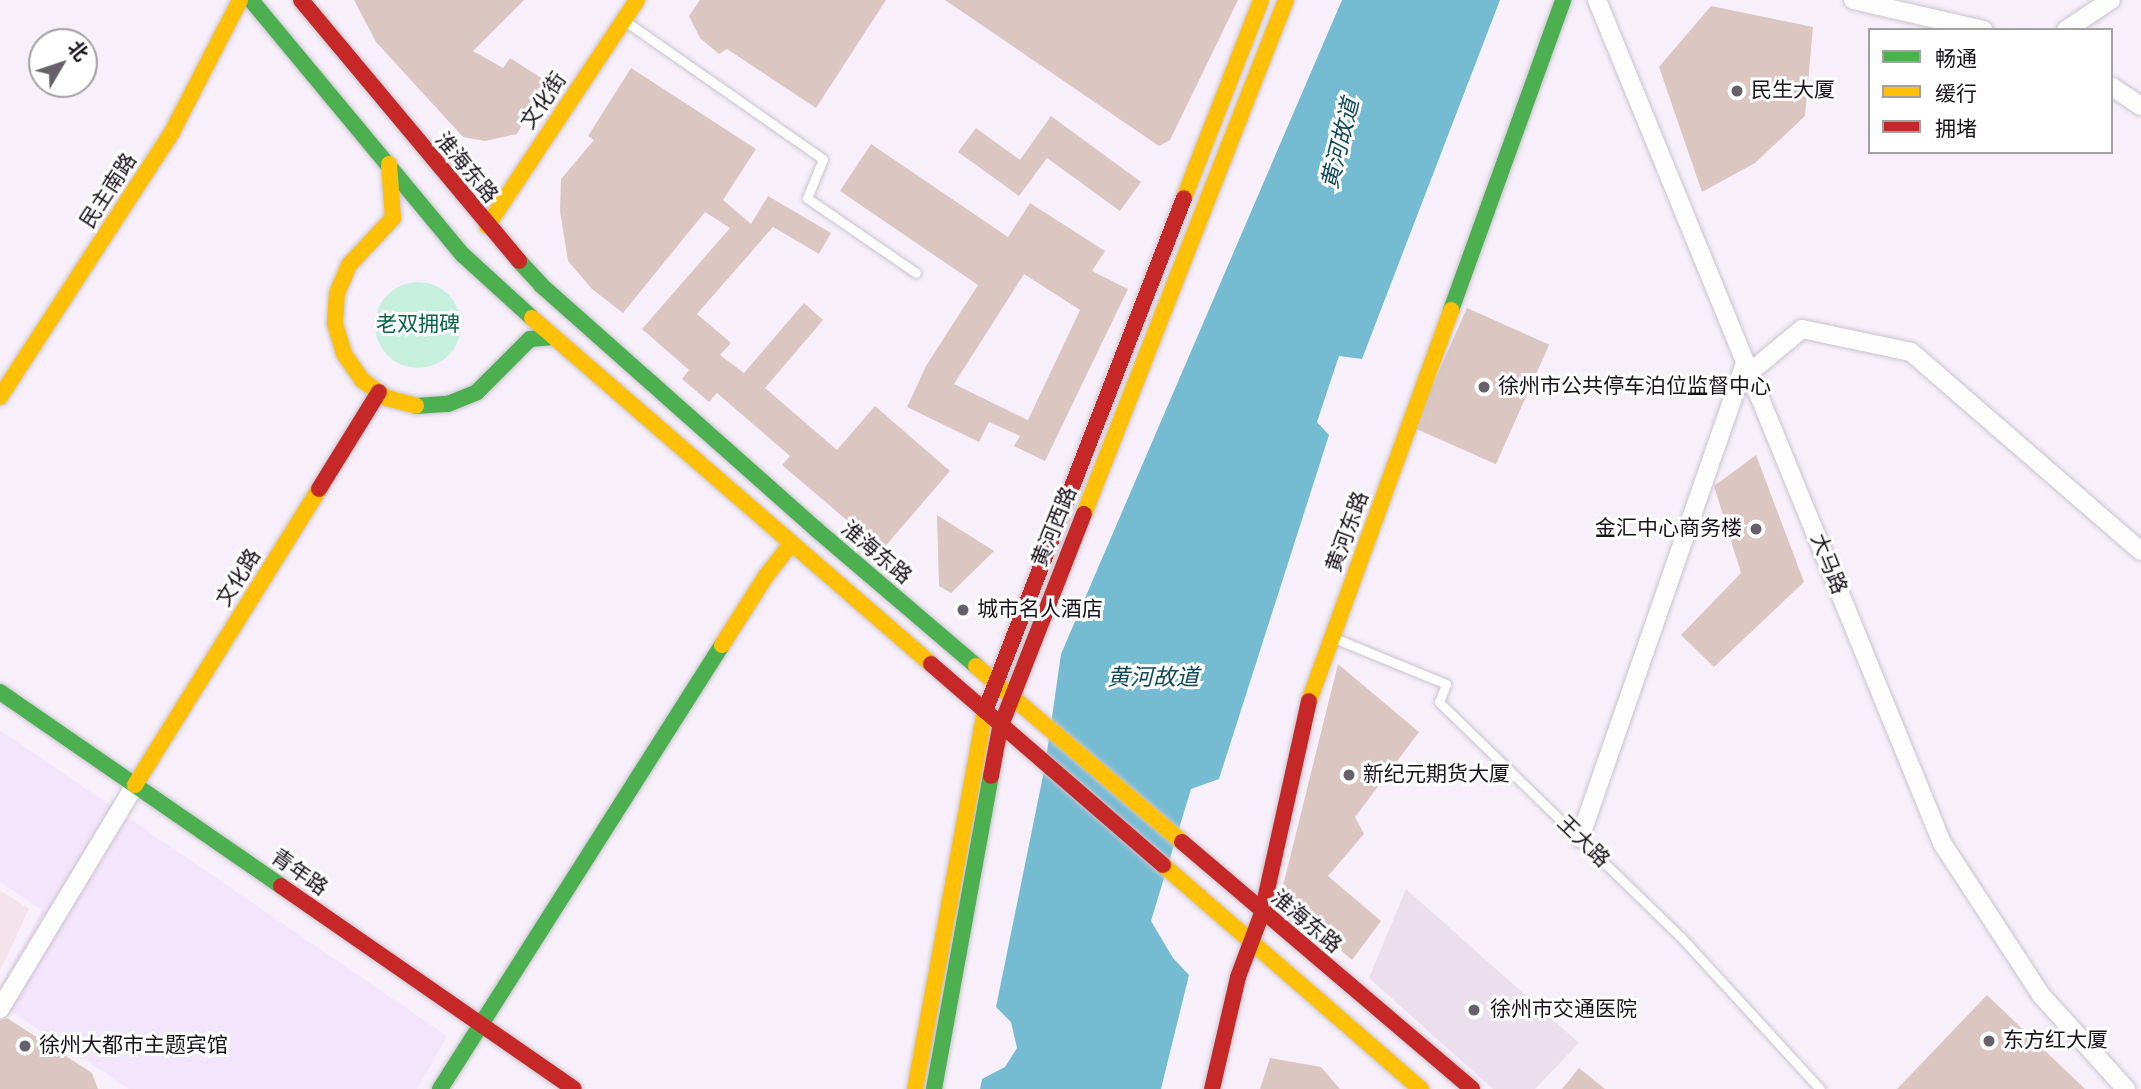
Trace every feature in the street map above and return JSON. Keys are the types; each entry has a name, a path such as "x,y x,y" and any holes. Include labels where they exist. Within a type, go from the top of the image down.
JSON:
{"main road":[{"name":"民主南路","path":"0,397 172,132 240,0"},
{"path":"251,0 463,255 1000,728 1194,889 1421,1089"},
{"name":"淮海东路","path":"301,0 487,226 541,285 817,530 995,681 1010,697 1472,1089"},
{"name":"文化街","path":"487,226 637,0"},
{"name":"黄河西路","path":"915,1089 984,712 1261,0"},
{"name":"黄河西路","path":"934,1089 1000,728 1010,697 1286,0"},
{"name":"黄河东路","path":"1212,1089 1238,976 1262,913 1306,710 1563,0"},
{"path":"389,164 393,219 349,265 337,293 335,324 344,354 362,380 387,398 417,406 448,404 477,392 530,340 553,337"},
{"name":"文化路","path":"135,785 379,392"},
{"path":"440,1089 479,1023 766,576 791,544"},
{"name":"青年路","path":"0,692 574,1089"}],"street":[{"name":"大马路","path":"1597,0 1942,843 2041,995 2126,1089"},
{"path":"1853,0 1975,28"},
{"path":"2069,28 2111,0"},
{"path":"2113,87 2141,106"},
{"path":"1580,838 1747,368 1802,329 1911,352 2141,551"},
{"path":"0,1009 135,785"}],"lane":[{"path":"624,20 823,159 807,198 916,273"},
{"name":"王大路","path":"1332,638 1446,684 1439,702 1680,936 1820,1089"}],"shaded area":[{"path":"0,730 447,1036 417,1089 129,1089 0,1004 0,986 42,910 0,882"},
{"name":"徐州市交通医院","path":"1406,889 1579,1043 1535,1089 1493,1089 1369,978"},
{"path":"0,890 29,909 0,971"}],"green space":[{"name":"老双拥碑","path":"418,282 434,286 448,295 457,309 461,325 457,341 448,355 434,364 418,368 402,364 388,355 379,341 375,325 379,309 388,295 402,286"}],"water":[{"name":"黄河故道","path":"1342,0 1500,0 1362,359 1339,356 1317,422 1329,435 1219,779 1191,789 1151,921 1173,958 1189,975 1161,1089 980,1089 982,1079 1005,1067 1017,1048 1011,1022 996,1007 1045,766 1061,654"}],"building":[{"path":"354,0 524,0 473,51 503,68 510,58 546,81 517,134 485,141 463,137 376,42"},
{"path":"700,0 886,0 816,108 727,49 719,54 700,38 689,16"},
{"path":"945,0 1238,0 1170,140 1159,146"},
{"name":"民生大厦","path":"1711,6 1813,27 1805,116 1755,163 1702,192 1659,67"},
{"path":"631,68 756,149 723,200 751,224 768,196 831,233 819,254 773,227 697,314 731,343 720,355 744,373 804,303 823,320 765,388 837,450 875,406 950,471 882,550 782,465 790,456 717,393 709,402 682,379 689,370 642,329 730,228 705,212 623,313 592,289 568,261 560,211 561,179 594,140 588,136"},
{"path":"1051,116 1141,182 1120,211 1047,158 1019,196 958,152 976,128 1020,160"},
{"path":"871,144 1008,237 1030,203 1105,251 1092,271 1128,289 1045,461 1014,446 1020,436 989,422 979,442 907,407 926,366 978,285 840,191","holes":["1024,274 1080,310 1028,420 954,384"]},
{"name":"徐州市公共停车泊位监督中心","path":"1467,308 1549,345 1496,464 1414,428"},
{"name":"金汇中心商务楼","path":"1756,455 1804,582 1714,667 1681,635 1741,573 1714,486"},
{"path":"937,515 994,551 951,593 939,586"},
{"name":"新纪元期货大厦","path":"1338,664 1419,732 1355,817 1364,834 1328,876 1381,921 1352,960 1280,898"},
{"name":"东方红大厦","path":"1987,995 2085,1089 1897,1089"},
{"name":"徐州大都市主题宾馆","path":"7,1018 92,1073 98,1089 0,1089 0,1020"},
{"path":"1270,1058 1321,1067 1340,1089 1260,1089"},
{"path":"1579,1068 1605,1089 1562,1089"}],"traffic: fast":[{"path":"251,0 463,255 532,318"},
{"path":"1451,310 1563,0"},
{"path":"519,261 541,285 817,530 976,666"},
{"path":"416,406 448,404 477,392 530,339 553,337"},
{"path":"440,1089 722,645"},
{"path":"0,692 281,886"},
{"path":"934,1089 991,776"}],"traffic: slow":[{"path":"0,397 172,132 240,0"},
{"path":"487,226 637,0"},
{"path":"1184,198 1261,0"},
{"path":"1084,514 1286,0"},
{"path":"389,164 393,218 349,265 337,293 335,324 344,354 362,380 387,398 416,406"},
{"path":"1309,701 1451,310"},
{"path":"532,318 931,664"},
{"path":"135,785 319,489"},
{"path":"722,645 766,576 791,544"},
{"path":"976,666 1182,842"},
{"path":"915,1089 985,711"},
{"path":"1163,865 1421,1089"}],"traffic: jam":[{"path":"301,0 519,261"},
{"path":"985,711 1184,198"},
{"path":"319,489 379,392"},
{"path":"991,776 1000,728 1084,514"},
{"path":"931,664 1163,865"},
{"path":"1212,1089 1238,977 1262,913 1309,701"},
{"path":"1182,842 1472,1089"},
{"path":"281,886 574,1089"}],"place":[{"name":"民生大厦","path":"1737,91"},
{"name":"徐州市公共停车泊位监督中心","path":"1484,387"},
{"name":"金汇中心商务楼","path":"1756,529"},
{"name":"城市名人酒店","path":"963,610"},
{"name":"新纪元期货大厦","path":"1349,775"},
{"name":"徐州市交通医院","path":"1474,1010"},
{"name":"东方红大厦","path":"1989,1041"},
{"name":"徐州大都市主题宾馆","path":"25,1046"}]}
